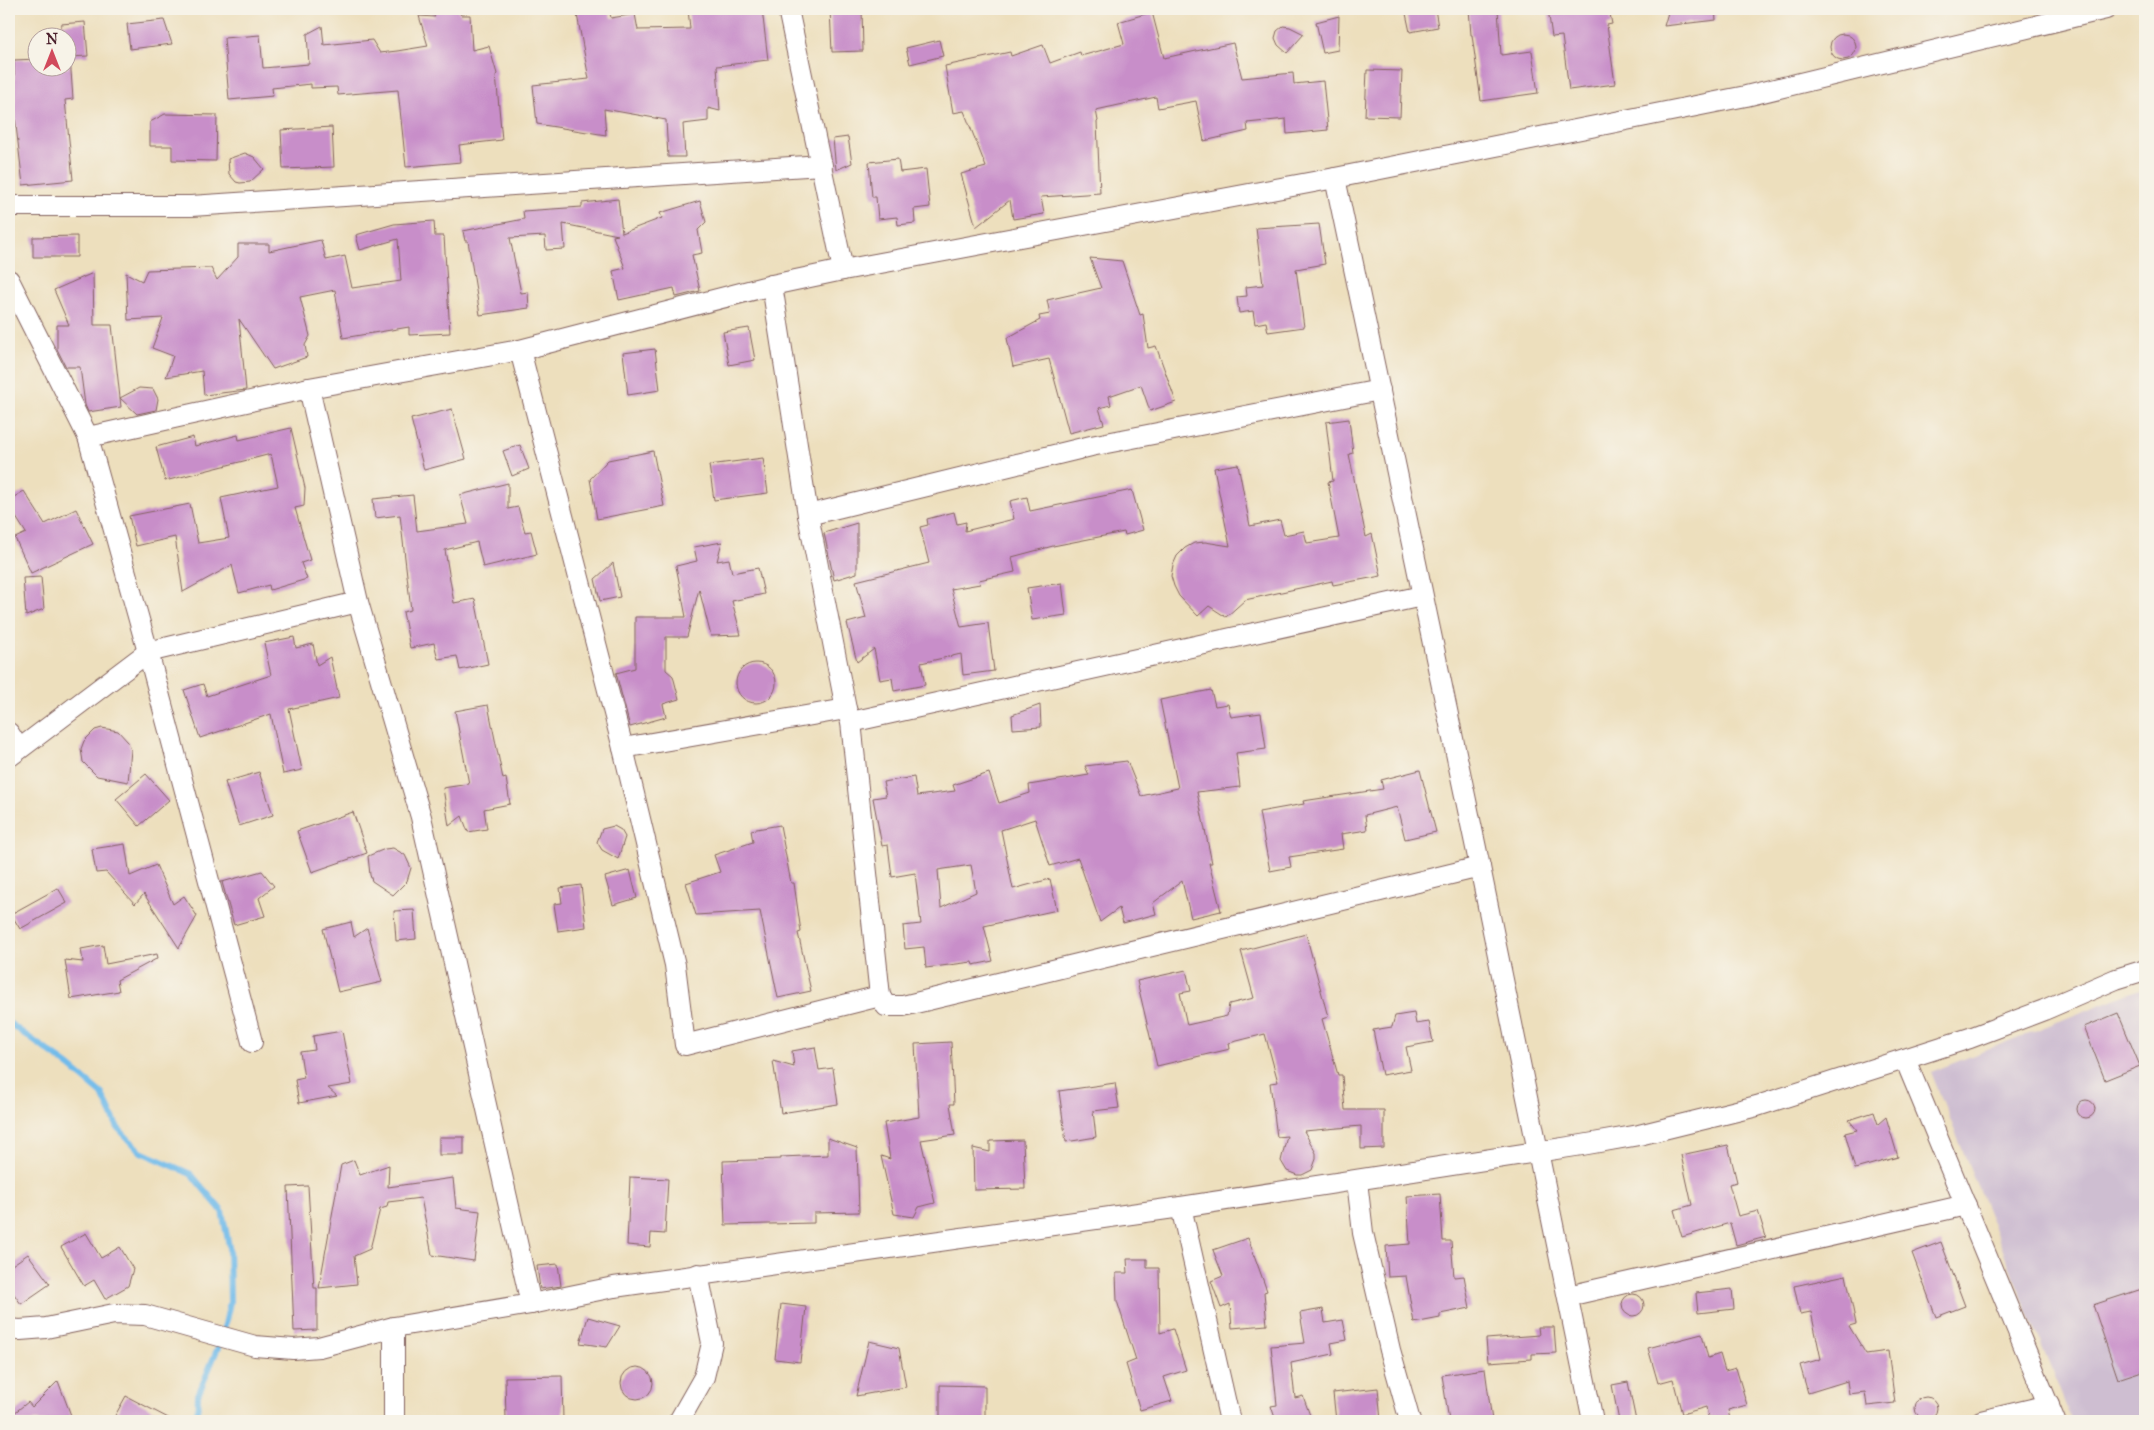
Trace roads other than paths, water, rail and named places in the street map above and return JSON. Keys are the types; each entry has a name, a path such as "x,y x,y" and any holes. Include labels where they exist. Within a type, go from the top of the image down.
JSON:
{"street":[{"path":"788,9 843,270"},
{"path":"88,437 309,388 520,350 772,285 843,270 1335,178 1746,96 2106,9"},
{"path":"9,206 191,206 822,165"},
{"path":"1335,178 1480,866 1593,1421"},
{"path":"9,280 88,437 148,652 252,1042"},
{"path":"772,285 808,514 848,715 880,996 886,1006 903,1006 1480,866"},
{"path":"520,350 623,748 675,965 685,1045 880,996"},
{"path":"309,388 358,602 421,817 531,1304"},
{"path":"808,514 1091,446 1380,390"},
{"path":"623,748 848,715 1422,596"},
{"path":"12,746 148,652 358,602"},
{"path":"9,1329 46,1328 114,1314 145,1315 254,1346 293,1349 319,1347 394,1327 531,1304 614,1287 1357,1181 1639,1135 1757,1106 1970,1038 2044,1010 2116,979 2145,970"},
{"path":"1905,1059 2052,1413 1980,1421"},
{"path":"1357,1181 1363,1233 1390,1350 1410,1421"},
{"path":"1568,1296 1966,1205"},
{"path":"1181,1207 1230,1421"},
{"path":"678,1421 704,1376 712,1343 698,1274"},
{"path":"394,1327 394,1421"}],"waterway":[{"path":"9,1023 69,1066 102,1094 118,1128 141,1152 191,1174 222,1211 229,1246 230,1302 222,1338 198,1395 197,1421"}]}
